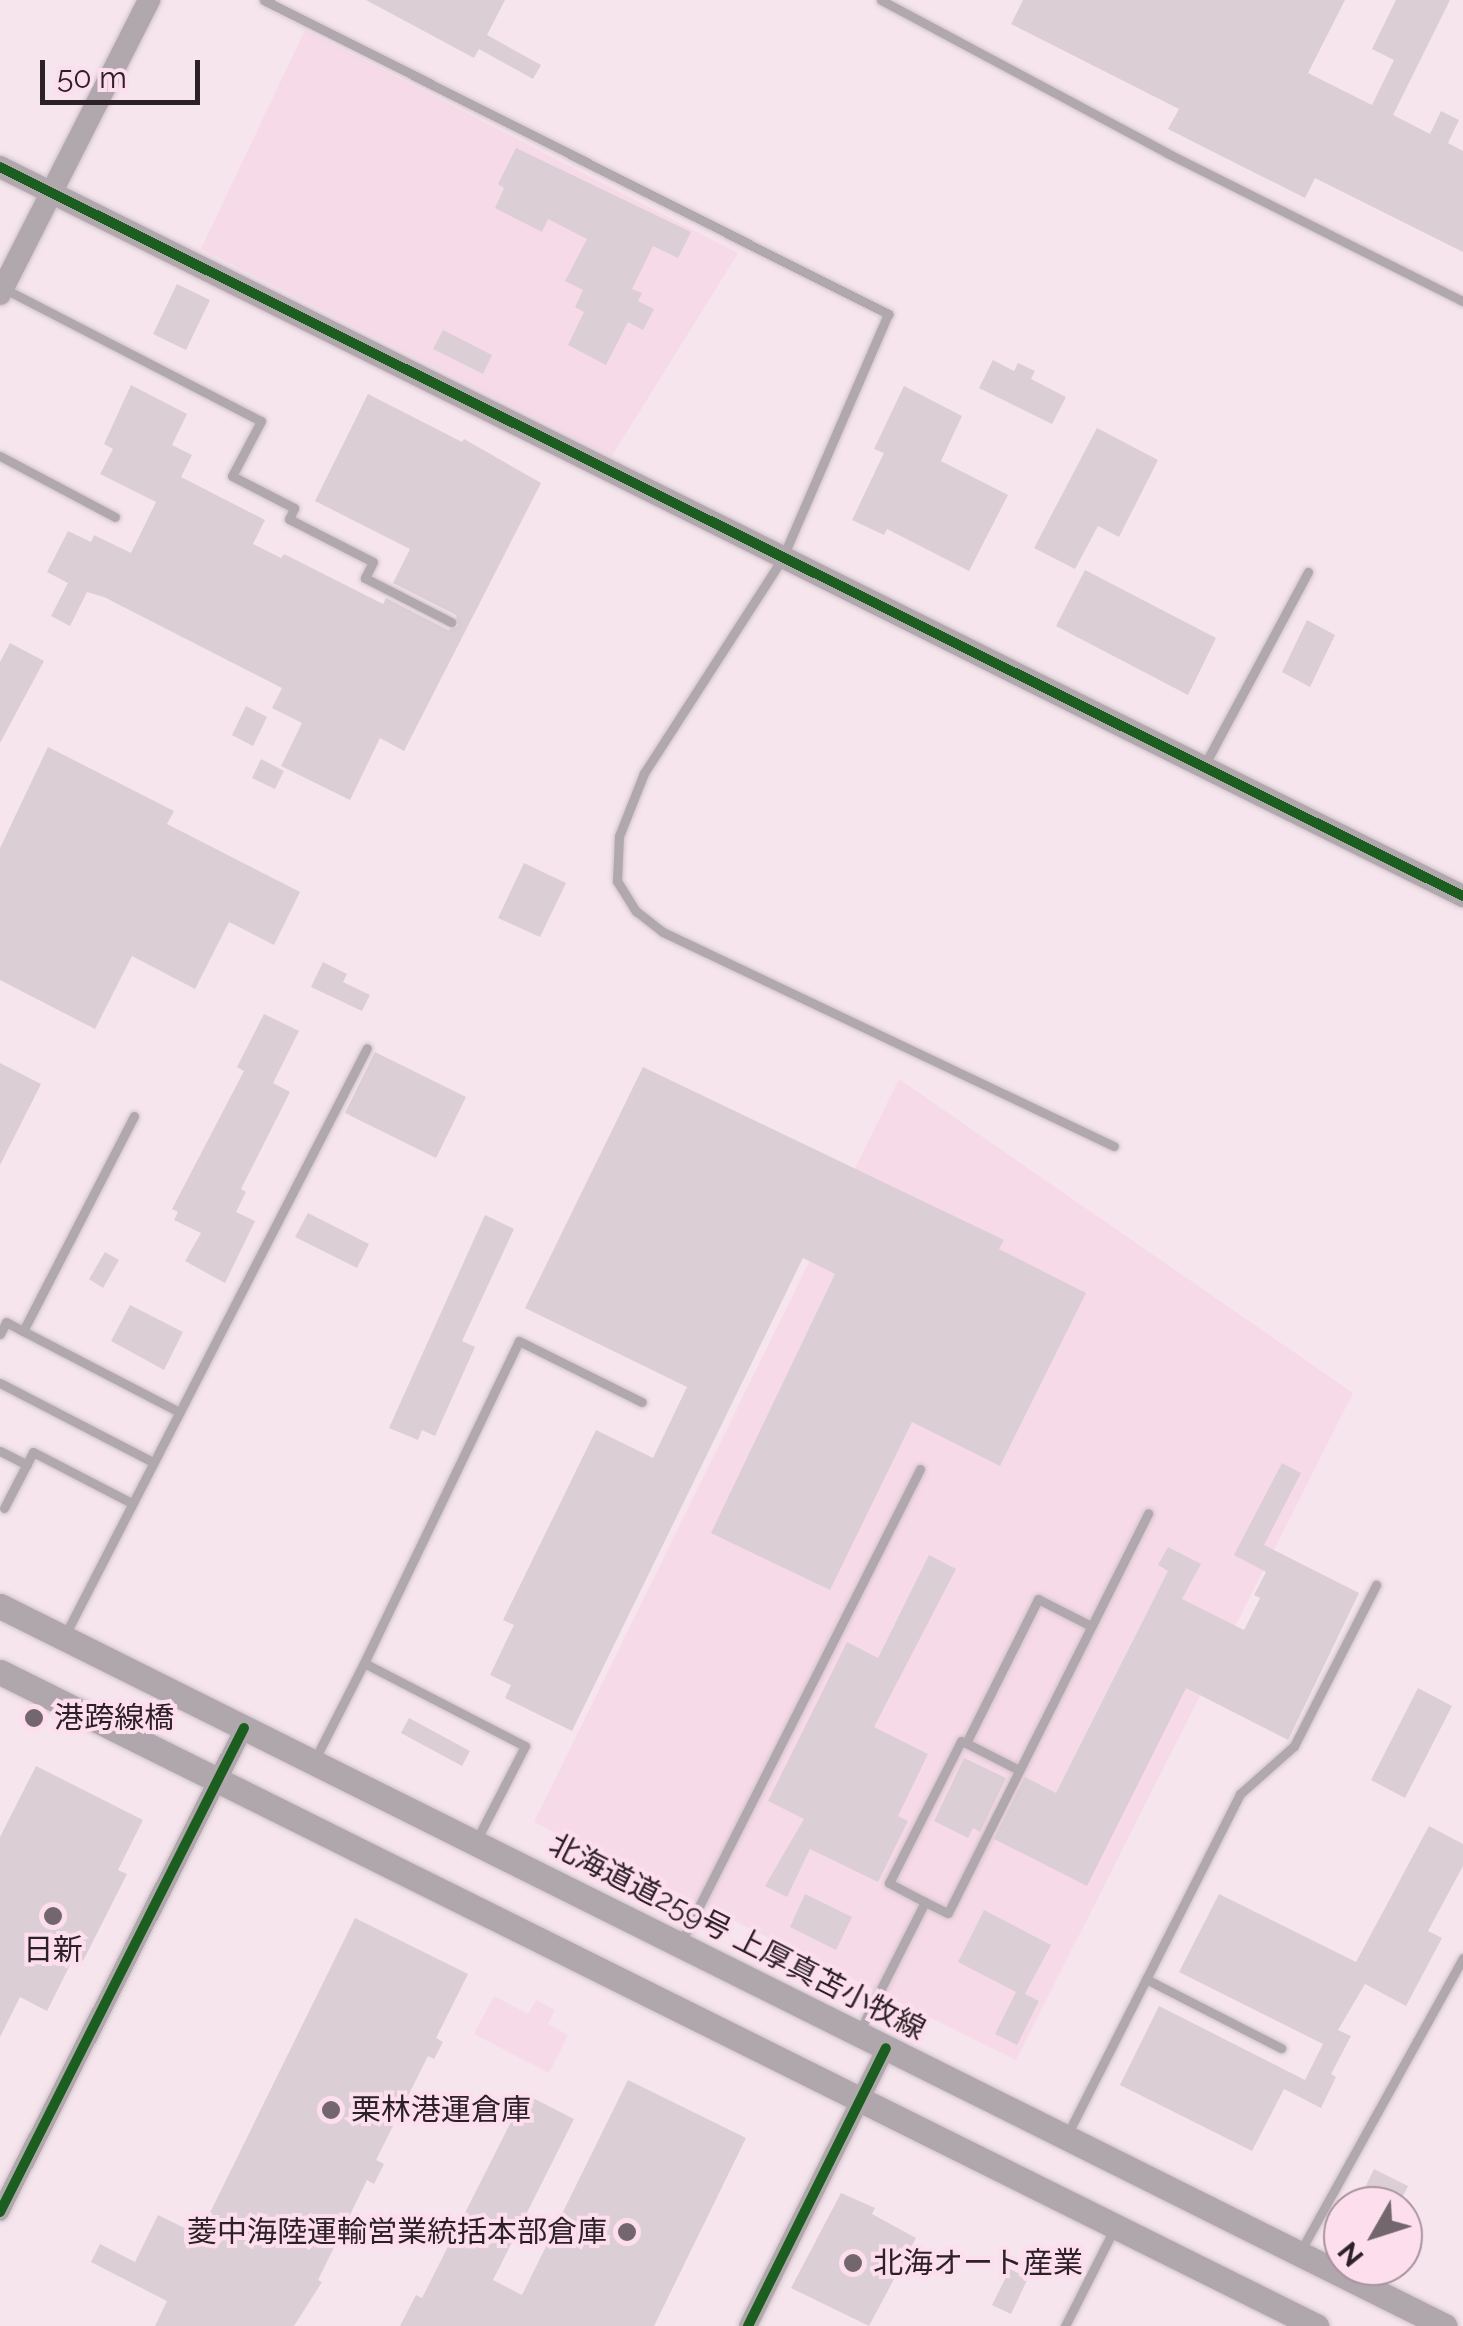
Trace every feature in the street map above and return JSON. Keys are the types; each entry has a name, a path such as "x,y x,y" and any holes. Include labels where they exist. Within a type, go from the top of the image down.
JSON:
{"main road":[{"name":"北海道道259号 上厚真苫小牧線","path":"0,1606 1445,2326"},
{"path":"0,1672 1316,2326"}],"street":[{"path":"1,291 148,0"},
{"path":"0,167 1463,896"},
{"path":"0,2212 244,1728"},
{"path":"748,2326 886,2048"}],"lane":[{"path":"264,0 888,314 782,559 644,774 619,836 616,881 636,911 663,932 1114,1146"},
{"path":"881,0 1168,153 1463,302"},
{"path":"1,291 260,421 232,476 294,508 289,518 373,562 366,578 451,622"},
{"path":"0,456 115,518"},
{"path":"1204,767 1308,572"},
{"path":"63,1638 367,1048"},
{"path":"23,1332 134,1116"},
{"path":"0,1334 6,1322 179,1412"},
{"path":"313,1762 520,1342 642,1402"},
{"path":"0,1383 153,1462"},
{"path":"0,1451 26,1465"},
{"path":"4,1508 34,1452 132,1503"},
{"path":"680,1945 920,1468"},
{"path":"1019,1770 961,1740 889,1884 948,1913 1148,1512"},
{"path":"1066,2138 1240,1794 1294,1746 1376,1585"},
{"path":"966,1743 1038,1600 1091,1626"},
{"path":"364,1663 525,1746 475,1843"},
{"path":"858,2034 925,1902"},
{"path":"1299,2254 1463,1958"},
{"path":"1146,1979 1280,2048"},
{"path":"1065,2326 1115,2227"}],"shaded area":[{"path":"305,30 738,253 612,456 201,249"},
{"path":"899,1079 1353,1393 1016,2060 534,1822"},
{"path":"494,1996 528,2014 536,2000 555,2010 548,2024 568,2035 549,2073 474,2034"}],"building":[{"path":"366,0 505,0 487,35 541,65 533,79 479,49 474,58"},
{"path":"1023,0 1345,0 1308,73 1372,105 1394,60 1372,49 1396,0 1450,0 1393,115 1430,134 1441,111 1459,120 1448,143 1463,151 1463,252 1315,178 1305,198 1168,129 1179,109 1011,24"},
{"path":"516,148 691,232 678,258 653,246 632,289 642,293 638,301 654,309 643,330 628,322 606,365 568,345 584,312 575,307 583,290 565,281 587,239 548,219 542,232 495,208 504,188 498,184"},
{"path":"177,284 210,300 186,350 153,334"},
{"path":"443,330 492,355 483,374 433,349"},
{"path":"993,360 1014,371 1018,363 1035,371 1031,379 1066,397 1052,424 979,388"},
{"path":"131,385 187,414 172,445 192,455 181,477 265,520 253,544 281,558 284,554 383,604 386,598 448,630 458,626 456,615 393,583 410,549 315,501 368,394 462,442 464,439 541,483 404,751 380,738 350,800 281,766 302,723 272,708 282,688 104,597 87,592 70,626 51,616 68,583 47,572 68,531 91,542 94,535 131,553 156,502 100,474 113,449 104,444"},
{"path":"904,386 962,416 941,461 1008,495 969,571 887,529 884,535 852,520 884,453 874,449"},
{"path":"1097,428 1158,460 1119,537 1098,526 1075,569 1034,548"},
{"path":"1085,570 1216,638 1188,695 1056,626"},
{"path":"1307,620 1335,635 1310,687 1282,672"},
{"path":"10,643 44,661 0,743 0,662"},
{"path":"246,706 267,717 253,746 232,735"},
{"path":"48,747 174,811 167,824 300,892 274,945 229,922 195,989 132,956 95,1029 0,980 0,848"},
{"path":"261,759 284,771 275,789 252,778"},
{"path":"524,863 566,883 540,937 498,918"},
{"path":"323,962 347,974 343,982 370,995 362,1011 311,987"},
{"path":"264,1014 299,1031 273,1083 290,1092 241,1189 246,1192 236,1212 255,1221 225,1283 185,1261 201,1233 174,1220 178,1212 172,1209 244,1071 237,1067"},
{"path":"375,1052 466,1097 436,1158 345,1113"},
{"path":"0,1063 41,1084 0,1165"},
{"path":"643,1067 1004,1240 999,1249 1086,1293 1000,1466 912,1422 830,1590 711,1533 835,1274 803,1258 572,1731 505,1698 511,1685 490,1675 514,1625 503,1620 596,1430 653,1458 687,1387 525,1308"},
{"path":"308,1213 369,1244 357,1268 295,1237"},
{"path":"485,1215 514,1229 462,1341 475,1347 435,1436 422,1430 418,1440 389,1428"},
{"path":"105,1252 119,1260 103,1288 89,1279"},
{"path":"130,1305 183,1332 164,1370 111,1341"},
{"path":"1282,1463 1301,1473 1264,1545 1359,1593 1288,1740 1186,1688 1087,1886 994,1839 1025,1777 1056,1793 1168,1571 1158,1565 1168,1547 1201,1564 1182,1599 1244,1630 1260,1598 1254,1595 1266,1572 1234,1555"},
{"path":"929,1555 956,1569 874,1727 928,1754 898,1816 908,1821 878,1882 810,1849 787,1897 765,1886 804,1819 768,1801 847,1642 878,1658"},
{"path":"1418,1688 1452,1706 1405,1798 1371,1780"},
{"path":"409,1718 470,1751 462,1766 401,1733"},
{"path":"964,1758 1006,1778 980,1832 973,1828 968,1838 934,1821"},
{"name":"日新","path":"36,1766 143,1820 118,1870 127,1874 83,1961 74,1957 47,2011 20,1997 0,2037 0,1837"},
{"path":"1429,1826 1463,1844 1463,1866 1428,1931 1442,1938 1406,2006 1365,1984 1338,2030 1351,2036 1331,2074 1336,2077 1321,2108 1284,2089 1252,2151 1120,2085 1159,2006 1305,2080 1323,2044 1179,1972 1219,1894 1356,1962"},
{"path":"805,1894 852,1917 836,1950 790,1927"},
{"path":"984,1910 1051,1945 1025,1994 1039,2001 1017,2045 995,2034 1016,1992 958,1962"},
{"name":"栗林港運倉庫","path":"355,1918 468,1974 436,2038 443,2042 434,2059 428,2056 376,2160 384,2164 374,2184 367,2180 318,2280 322,2282 294,2326 155,2326 167,2301 91,2262 100,2244 135,2262 158,2215 199,2235"},
{"name":"菱中海陸運輸営業統括本部倉庫","path":"628,2080 746,2138 654,2326 400,2326 416,2295 422,2298 525,2094 574,2119 493,2280 522,2295"},
{"path":"1374,2169 1408,2186 1366,2186"},
{"name":"北海オート産業","path":"841,2193 875,2208 872,2214 916,2238 869,2326 791,2288"},
{"path":"1010,2269 1028,2278 1011,2314 992,2305"}],"cycle path":[{"path":"0,167 1463,896"},
{"path":"0,2212 244,1728"},
{"path":"748,2326 886,2048"}],"place":[{"name":"港跨線橋","path":"34,1718"},
{"name":"日新","path":"53,1916"},
{"name":"栗林港運倉庫","path":"331,2110"},
{"name":"菱中海陸運輸営業統括本部倉庫","path":"627,2232"},
{"name":"北海オート産業","path":"853,2263"}]}
